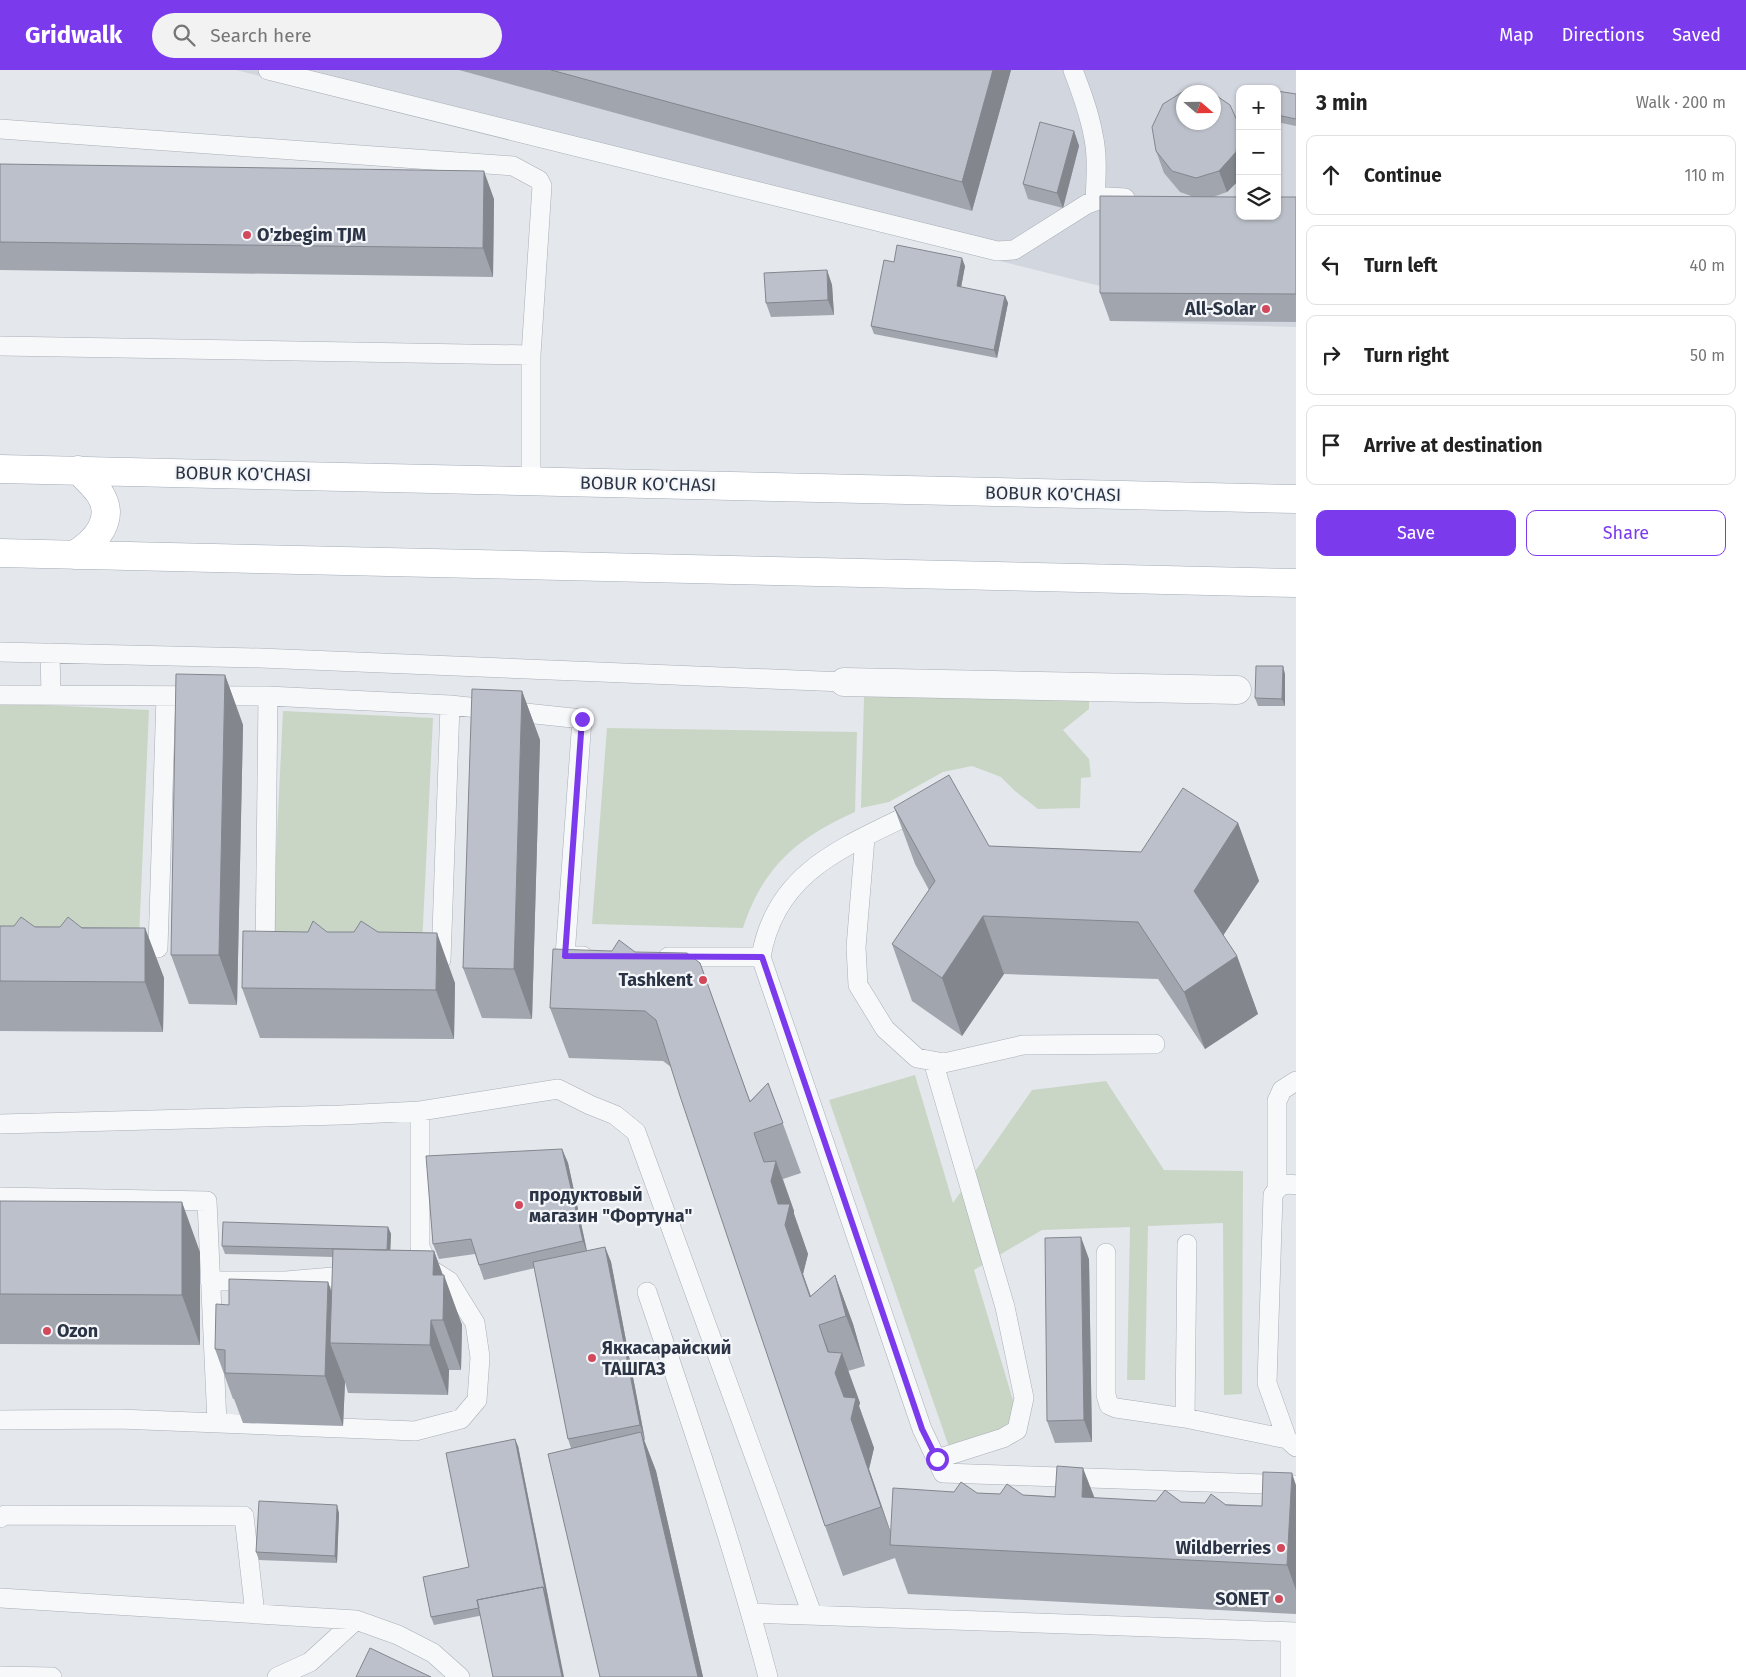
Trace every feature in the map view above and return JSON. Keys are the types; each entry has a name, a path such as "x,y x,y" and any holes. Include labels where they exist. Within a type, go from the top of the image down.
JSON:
{"main road":[{"name":"BOBUR KO'CHASI","path":"0,469 1296,500"},
{"path":"74,554 86,548 96,539 106,517 106,506 100,494 78,470"},
{"path":"0,553 1296,583"}],"street":[{"path":"844,682 1237,690"}],"lane":[{"path":"268,70 997,252 1014,250 1087,204 1095,201 1107,197 1145,198"},
{"path":"1073,70 1093,135 1096,163 1095,201"},
{"path":"0,129 513,166 539,180 542,186 532,355 531,481"},
{"path":"0,346 532,355"},
{"path":"0,652 260,658 844,682"},
{"path":"50,653 51,695"},
{"path":"0,695 268,696 450,705 582,719 565,956 604,956"},
{"path":"109,948 158,948 166,696"},
{"path":"268,696 264,954 284,955"},
{"path":"411,959 441,960 450,705"},
{"path":"933,802 825,859 806,873 788,893 774,916 765,936 762,957 922,1429 943,1473 1296,1485"},
{"path":"865,838 856,947 858,985 886,1029 918,1058 944,1063 1024,1045 1155,1044"},
{"path":"654,956 762,957"},
{"path":"933,1061 1005,1307 1024,1398 1017,1430 1003,1438 937,1459"},
{"path":"1291,1443 1267,1383 1273,1195 1277,1188 1276,1101 1282,1090 1296,1080"},
{"path":"0,1124 341,1115 420,1111 558,1089 590,1106 615,1115 636,1132 812,1614"},
{"path":"0,1420 119,1419 414,1431 461,1419 477,1400 480,1357 475,1322 449,1281 430,1269 420,1247 420,1111"},
{"path":"1277,1188 1286,1183 1296,1185"},
{"path":"0,1197 207,1201 216,1423"},
{"path":"1185,1418 1187,1244"},
{"path":"1106,1253 1106,1396 1109,1405 1116,1408 1185,1418 1291,1443"},
{"path":"411,1270 430,1269"},
{"path":"210,1281 286,1281 373,1274"},
{"path":"647,1292 751,1613 768,1677"},
{"path":"0,1518 5,1515 244,1516 255,1614"},
{"path":"0,1598 356,1620 398,1635 433,1653 460,1677"},
{"path":"751,1613 1293,1632 1290,1677"},
{"path":"276,1677 310,1662 356,1620"},
{"path":"0,1676 52,1677"}],"shaded area":[{"path":"236,70 1296,70 1296,327 1110,321 1104,287"}],"green space":[{"path":"864,697 1089,697 1089,709 1063,730 1089,759 1091,777 1081,778 1080,808 1038,809 1001,777 972,766 943,772 889,802 861,808"},
{"path":"0,703 149,710 139,938 0,932"},
{"path":"283,711 433,718 422,946 272,940"},
{"path":"607,728 857,732 855,812 816,833 799,844 785,857 772,871 761,888 743,928 592,924"},
{"path":"915,1075 953,1203 1032,1090 1106,1081 1164,1170 1243,1171 1242,1394 1224,1395 1223,1223 1148,1226 1145,1380 1127,1380 1130,1227 1042,1230 974,1270 1020,1424 950,1450 829,1100"}],"building":[{"path":"551,70 993,70 962,182"},
{"path":"1281,92 1296,94 1296,119 1281,116"},
{"path":"1176,96 1176,130 1221,130 1221,99 1230,105 1236,118 1236,152 1219,171 1196,178 1172,171 1156,151 1152,127 1163,104"},
{"path":"1040,122 1074,131 1057,193 1023,184"},
{"name":"O'zbegim TJM","path":"0,164 484,171 483,248 0,242"},
{"path":"1100,196 1236,197 1236,220 1281,220 1281,197 1296,197 1296,294 1100,293"},
{"path":"897,245 962,258 957,286 1005,296 994,350 871,326 884,260 894,262"},
{"path":"827,270 828,300 766,303 764,273"},
{"path":"1256,666 1283,666 1282,699 1255,698"},
{"path":"176,674 225,675 219,955 171,955"},
{"path":"472,689 522,691 514,969 463,968"},
{"path":"949,775 989,846 1141,852 1183,788 1238,823 1194,891 1237,956 1184,992 1138,922 983,916 942,978 892,944 935,881 894,807"},
{"path":"21,917 35,927 60,927 68,917 82,928 145,928 145,982 0,981 0,926 14,926"},
{"path":"313,921 327,932 354,932 361,921 378,932 437,933 436,990 242,988 243,931 308,932"},
{"path":"619,940 635,952 687,953 700,963 750,1102 768,1083 783,1123 754,1133 764,1162 776,1161 771,1181 778,1204 790,1204 785,1225 810,1297 835,1275 846,1316 819,1325 828,1352 842,1353 835,1373 844,1397 856,1398 851,1419 881,1507 825,1526 656,1020 645,1011 550,1008 553,949 612,951"},
{"path":"562,1149 583,1241 479,1265 471,1239 433,1244 426,1156"},
{"path":"0,1201 182,1202 182,1295 0,1294"},
{"path":"223,1222 388,1227 387,1250 222,1246"},
{"path":"1081,1237 1084,1420 1047,1421 1045,1238"},
{"name":"Яккасарайский ТАШГАЗ","path":"605,1247 640,1425 568,1439 533,1262"},
{"path":"333,1249 434,1251 433,1275 444,1275 443,1320 431,1320 430,1345 330,1343"},
{"path":"229,1279 328,1282 325,1376 225,1373 225,1350 215,1349 216,1304 229,1305"},
{"path":"641,1432 698,1677 600,1677 548,1454"},
{"path":"515,1439 546,1595 543,1587 477,1600 479,1608 431,1617 423,1577 469,1567 446,1453"},
{"path":"1057,1466 1083,1468 1082,1497 1156,1501 1165,1490 1181,1502 1205,1503 1211,1494 1226,1505 1262,1506 1263,1472 1292,1473 1287,1565 890,1545 893,1488 954,1492 961,1482 977,1493 1000,1494 1007,1484 1023,1495 1055,1497"},
{"path":"259,1501 337,1505 335,1556 256,1552"},
{"path":"543,1587 562,1677 493,1677 477,1600"},
{"path":"370,1648 431,1677 356,1677"}],"place":[{"name":"O'zbegim TJM","path":"247,235"},
{"name":"All-Solar","path":"1266,309"},
{"name":"Tashkent","path":"703,980"},
{"name":"продуктовый магазин \"Фортуна\"","path":"519,1205"},
{"name":"Ozon","path":"47,1331"},
{"name":"Яккасарайский ТАШГАЗ","path":"592,1358"},
{"name":"Wildberries","path":"1281,1548"},
{"name":"SONET","path":"1279,1599"}],"route":[{"path":"582,719 565,956 762,957 922,1429 937,1459"}]}
